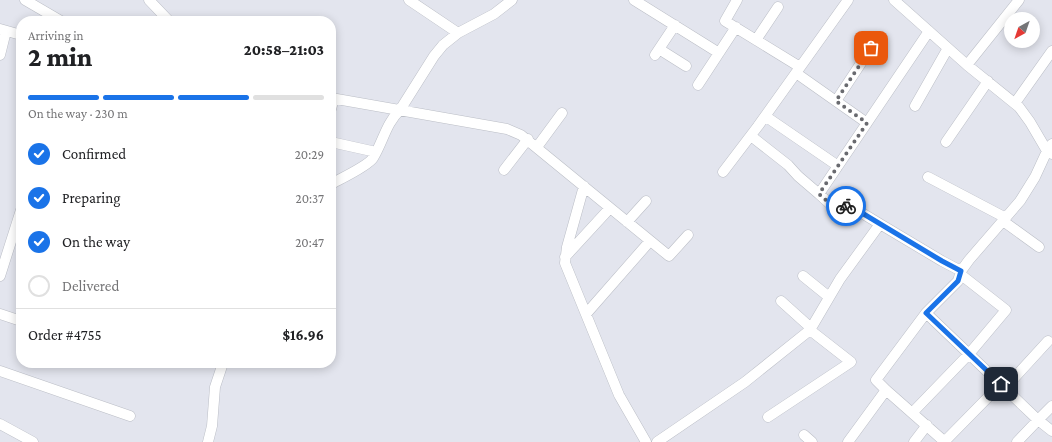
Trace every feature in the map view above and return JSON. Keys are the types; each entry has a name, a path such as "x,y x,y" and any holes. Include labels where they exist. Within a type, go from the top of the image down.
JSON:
{"street":[{"path":"25,0 52,16"},
{"path":"149,0 164,16"},
{"path":"410,0 458,33"},
{"path":"336,181 367,164 373,158 388,126 400,110 434,56 443,45 458,33 494,14 512,0"},
{"path":"636,0 719,53"},
{"path":"737,0 726,21 798,70 836,101 867,123"},
{"path":"723,172 751,136 848,0"},
{"path":"894,0 967,65 1015,103 1050,150 1020,201 969,260 961,272 958,281 926,313 876,380 945,442 1048,340"},
{"path":"967,65 1019,0"},
{"path":"756,40 778,7"},
{"path":"675,26 657,52 686,66"},
{"path":"698,85 736,27"},
{"path":"0,55 3,30 16,34"},
{"path":"819,194 929,31"},
{"path":"836,101 871,48"},
{"path":"915,106 948,48"},
{"path":"1015,103 1052,51"},
{"path":"946,142 988,81"},
{"path":"336,99 506,129 528,139 669,256 688,235"},
{"path":"537,147 562,113"},
{"path":"765,116 838,166"},
{"path":"751,136 788,165 798,176 840,213 847,204 961,272 1006,310 968,354 912,413"},
{"path":"504,170 528,139"},
{"path":"336,143 376,152"},
{"path":"928,177 1004,219 1039,247"},
{"path":"584,186 565,257 565,263 619,395 646,442"},
{"path":"627,222 646,201"},
{"path":"565,257 610,208"},
{"path":"657,442 745,382 811,329 840,279 880,224"},
{"path":"0,276 16,226"},
{"path":"586,314 650,241"},
{"path":"803,276 829,298"},
{"path":"768,417 851,362 811,329 781,301"},
{"path":"926,313 1038,420 1052,431"},
{"path":"0,314 16,319"},
{"path":"208,442 212,426 215,387 221,368"},
{"path":"0,370 130,416"},
{"path":"848,442 886,390"},
{"path":"1017,442 1052,406"},
{"path":"0,424 33,442"},
{"path":"914,442 927,425"}],"way so far":[{"path":"846,206 840,213 819,194 867,123 836,101 871,48"}],"route":[{"path":"846,206 847,204 961,271 958,281 926,313 1001,384"}]}
